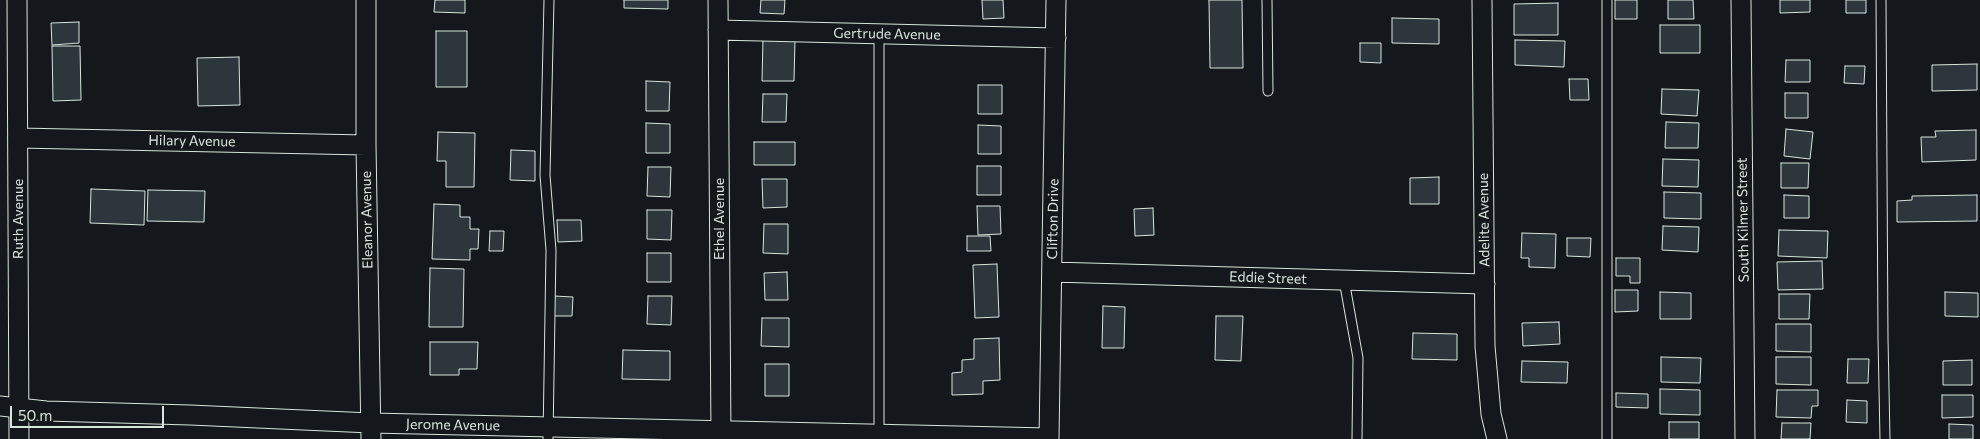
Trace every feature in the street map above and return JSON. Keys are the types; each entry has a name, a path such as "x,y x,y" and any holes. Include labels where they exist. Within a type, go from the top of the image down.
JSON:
{"street":[{"name":"Ruth Avenue","path":"17,0 19,439"},
{"name":"Eleanor Avenue","path":"366,0 366,144 371,431"},
{"name":"Ethel Avenue","path":"718,0 721,435"},
{"name":"Clifton Drive","path":"1050,439 1056,0"},
{"name":"Adelite Avenue","path":"1482,0 1487,383 1491,414 1497,439"},
{"name":"South Kilmer Street","path":"1741,0 1745,439"},
{"name":"Gertrude Avenue","path":"718,30 1056,38"},
{"name":"Hilary Avenue","path":"18,138 366,144"},
{"name":"Eddie Street","path":"1052,272 1485,284"},
{"name":"Jerome Avenue","path":"0,406 46,412 190,414 371,431 1050,439"}],"lane":[{"path":"548,433 551,250 545,176 549,0"},
{"path":"1267,0 1268,91"},
{"path":"1607,0 1607,439"},
{"path":"1880,0 1885,439"},
{"path":"879,35 879,437"},
{"path":"1344,280 1358,358 1357,439"},
{"name":"Jerome Avenue","path":"1050,439 1056,439"}],"building":[{"path":"435,0 465,0 465,13 434,12"},
{"path":"624,0 668,0 668,9 624,8"},
{"path":"761,0 785,0 784,14 760,13"},
{"path":"982,0 1003,0 1004,18 983,19"},
{"path":"1209,0 1242,0 1243,68 1210,68"},
{"path":"1615,0 1637,0 1637,19 1615,19"},
{"path":"1668,0 1693,0 1694,19 1668,19"},
{"path":"1780,0 1810,0 1810,12 1780,13"},
{"path":"1846,0 1866,0 1866,13 1846,13"},
{"path":"1558,3 1558,35 1514,35 1514,4"},
{"path":"1392,18 1439,19 1439,44 1392,43"},
{"path":"79,22 79,43 52,45 51,23"},
{"path":"1660,25 1700,25 1700,53 1660,53"},
{"path":"436,31 467,31 467,87 436,87"},
{"path":"763,39 795,40 794,81 762,81"},
{"path":"1515,40 1565,41 1564,67 1515,65"},
{"path":"1360,43 1381,43 1381,63 1360,62"},
{"path":"52,46 80,46 81,100 53,101"},
{"path":"239,57 240,105 198,106 197,58"},
{"path":"1786,60 1810,60 1810,82 1785,82"},
{"path":"1977,64 1977,90 1932,91 1932,65"},
{"path":"1845,66 1865,66 1864,84 1844,83"},
{"path":"1569,79 1588,79 1589,100 1570,100"},
{"path":"646,81 670,82 669,111 646,111"},
{"path":"978,85 1002,85 1002,114 978,114"},
{"path":"1662,89 1699,90 1697,116 1661,114"},
{"path":"1785,93 1808,93 1808,118 1785,118"},
{"path":"763,94 787,94 786,122 762,122"},
{"path":"1666,122 1699,123 1698,148 1665,148"},
{"path":"646,123 670,124 670,153 646,153"},
{"path":"978,125 1001,126 1001,154 978,154"},
{"path":"1786,129 1813,132 1810,159 1784,156"},
{"path":"1976,130 1976,160 1922,162 1921,137 1936,137 1935,131"},
{"path":"438,132 475,133 474,187 446,187 446,161 437,161"},
{"path":"754,142 795,142 795,165 754,165"},
{"path":"511,150 535,151 535,181 510,180"},
{"path":"1663,159 1699,160 1698,187 1662,186"},
{"path":"1781,163 1809,163 1808,188 1781,188"},
{"path":"977,166 1001,166 1001,195 977,195"},
{"path":"648,167 671,167 670,197 647,196"},
{"path":"1439,177 1439,204 1410,204 1410,178"},
{"path":"762,179 787,179 787,207 763,208"},
{"path":"91,189 145,191 144,225 90,223"},
{"path":"148,190 205,191 204,222 147,221"},
{"path":"1664,192 1701,193 1701,219 1664,218"},
{"path":"1784,195 1809,196 1809,218 1784,218"},
{"path":"1977,195 1977,221 1897,222 1897,201 1912,200 1912,196"},
{"path":"434,204 460,205 460,217 470,217 470,229 479,229 478,249 470,249 470,260 432,259"},
{"path":"977,206 1000,206 1001,234 978,235"},
{"path":"1153,208 1154,235 1135,236 1134,209"},
{"path":"647,210 672,210 671,240 647,239"},
{"path":"557,220 581,220 582,241 558,242"},
{"path":"764,224 788,224 788,254 763,253"},
{"path":"1663,226 1699,227 1698,252 1662,250"},
{"path":"1779,230 1828,231 1827,258 1778,256"},
{"path":"490,231 504,231 503,251 489,251"},
{"path":"1522,233 1556,234 1555,268 1529,267 1529,258 1521,258"},
{"path":"967,236 990,236 991,251 967,251"},
{"path":"1567,238 1591,238 1590,257 1567,256"},
{"path":"647,253 671,253 671,282 647,282"},
{"path":"1616,258 1640,258 1640,283 1630,283 1630,276 1616,276"},
{"path":"1822,261 1823,289 1778,290 1777,262"},
{"path":"997,264 999,317 975,318 973,265"},
{"path":"430,268 464,269 463,327 429,327"},
{"path":"787,272 788,300 765,300 764,273"},
{"path":"1615,290 1638,290 1638,311 1615,312"},
{"path":"1660,292 1691,293 1691,319 1660,319"},
{"path":"1945,292 1978,293 1978,317 1945,316"},
{"path":"1779,294 1810,294 1809,319 1779,319"},
{"path":"554,296 573,297 572,316 553,316"},
{"path":"648,296 672,296 671,325 647,324"},
{"path":"1103,306 1125,307 1124,348 1102,348"},
{"path":"1216,316 1243,316 1241,361 1215,360"},
{"path":"762,318 789,318 789,347 761,346"},
{"path":"1559,322 1560,344 1523,346 1522,323"},
{"path":"1776,324 1811,324 1811,352 1776,351"},
{"path":"1413,333 1457,334 1457,360 1412,359"},
{"path":"999,338 1000,380 983,381 983,394 952,395 952,373 962,372 962,360 974,359 974,339"},
{"path":"430,342 478,342 477,369 459,369 459,375 430,375"},
{"path":"623,350 670,351 670,380 622,379"},
{"path":"1661,357 1701,358 1700,383 1661,382"},
{"path":"1776,357 1811,357 1811,385 1776,384"},
{"path":"1848,359 1869,359 1868,383 1847,383"},
{"path":"1972,360 1972,385 1943,385 1943,361"},
{"path":"1522,361 1568,362 1567,383 1521,382"},
{"path":"765,364 789,364 789,396 765,396"},
{"path":"1660,389 1700,390 1700,415 1660,414"},
{"path":"1777,390 1818,390 1818,406 1812,406 1811,418 1776,417"},
{"path":"1616,393 1648,394 1648,408 1616,407"},
{"path":"1942,395 1973,395 1973,417 1942,418"},
{"path":"1847,400 1867,401 1867,423 1846,422"},
{"path":"1669,422 1699,422 1699,439 1669,439"},
{"path":"1782,423 1811,423 1810,439 1781,439"},
{"path":"1949,424 1973,425 1973,439 1949,439"}]}
